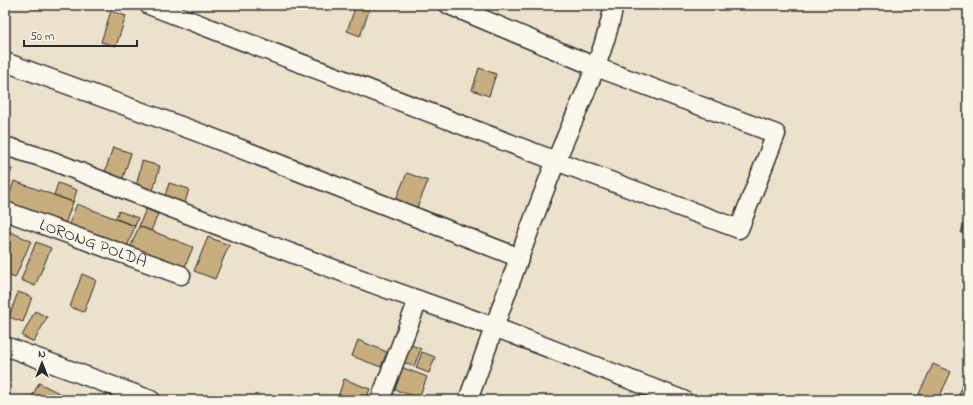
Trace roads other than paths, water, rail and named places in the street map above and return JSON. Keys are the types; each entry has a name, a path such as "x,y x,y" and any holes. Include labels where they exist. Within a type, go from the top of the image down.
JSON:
{"street":[{"path":"149,5 738,229 776,134 596,67 449,5"},
{"path":"468,400 556,161 596,67 610,27 614,5"},
{"path":"5,62 207,136 520,258"},
{"path":"5,146 50,160 171,208 494,327 683,400"},
{"name":"LORONG POLDA","path":"5,211 181,275"},
{"path":"380,400 418,300"},
{"path":"5,346 152,400"}]}
